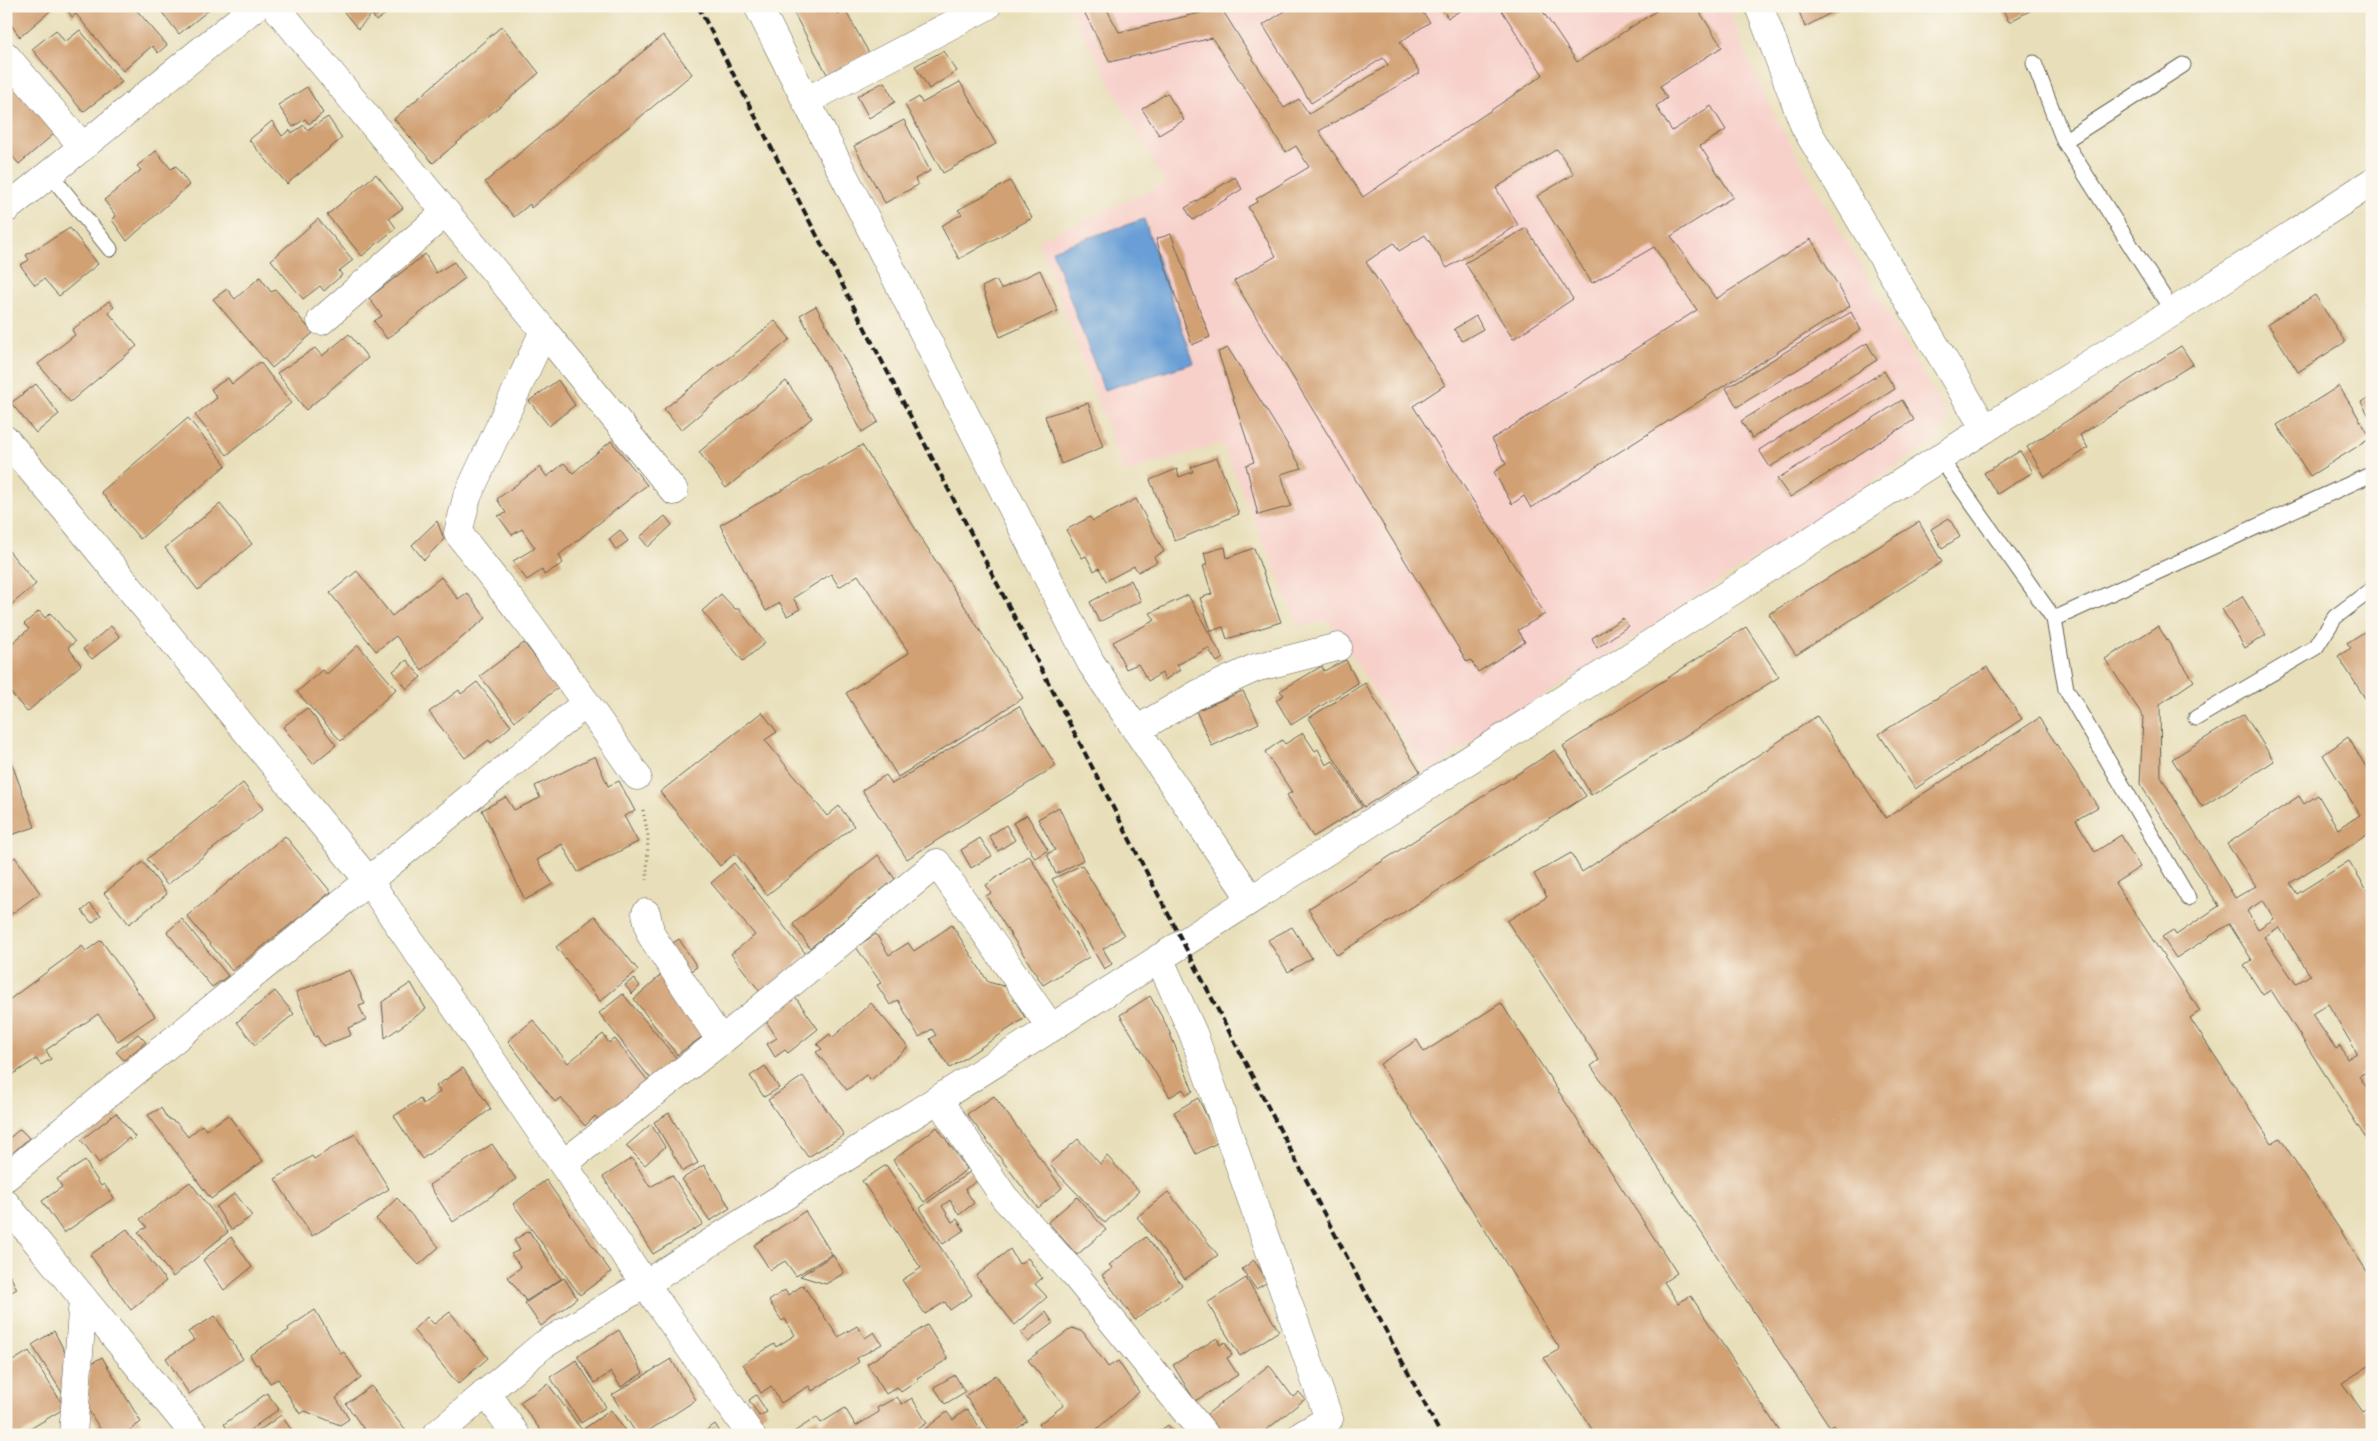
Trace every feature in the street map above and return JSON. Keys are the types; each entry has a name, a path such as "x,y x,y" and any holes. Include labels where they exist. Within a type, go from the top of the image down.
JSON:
{"street":[{"path":"6,209 256,6"},
{"path":"275,6 674,491"},
{"path":"758,6 1091,663 1251,899"},
{"path":"806,101 987,6"},
{"path":"1759,6 1806,127 1985,429"},
{"path":"6,56 83,147"},
{"path":"436,1435 543,1345 645,1284 1051,1028 1985,429 2172,312 2372,182"},
{"path":"321,321 446,212"},
{"path":"544,331 467,497 458,533 530,625 637,776"},
{"path":"6,440 65,509 368,880 645,1284 752,1435"},
{"path":"1136,730 1198,694 1255,668 1338,647"},
{"path":"6,1177 586,703"},
{"path":"563,1164 721,1041 937,863 1051,1028"},
{"path":"646,913 651,935 721,1041"},
{"path":"1159,958 1193,1033 1329,1419 1302,1435"},
{"path":"938,1099 1004,1197 1075,1276 1205,1435"},
{"path":"6,1204 195,1435"},
{"path":"73,1435 83,1298"},
{"path":"486,1392 516,1435"}],"lane":[{"path":"2034,63 2064,141 2172,312"},
{"path":"2064,141 2183,65"},
{"path":"50,174 110,249"},
{"path":"1940,458 2054,619 2066,689 2188,898"},
{"path":"2054,619 2372,474"},
{"path":"2196,718 2316,647 2335,617 2372,590"}],"path":[{"path":"637,776 648,836 646,913"}],"shaded area":[{"path":"1068,6 1728,6 1743,48 1776,119 1949,419 1935,441 1426,773 1329,620 1299,627 1222,443 1124,473 1038,240 1165,184"}],"water":[{"path":"1144,219 1194,363 1104,390 1052,250"}],"building":[{"path":"6,6 56,6 20,37 6,18"},
{"path":"65,6 133,6 167,45 158,53 152,46 123,71 76,14 72,17"},
{"path":"157,6 214,6 179,34"},
{"path":"339,6 396,6 376,21 372,14 358,29"},
{"path":"790,6 832,6 838,14 845,10 869,53 827,74"},
{"path":"1081,6 1105,6 1119,32 1221,8 1284,108 1299,99 1309,114 1388,65 1383,58 1311,103 1263,25 1293,6 1423,6 1420,9 1430,22 1400,42 1420,73 1319,131 1363,197 1543,75 1499,6 1539,6 1577,62 1664,6 1696,6 1722,47 1660,86 1667,98 1656,106 1672,131 1711,106 1726,130 1700,146 1733,197 1671,236 1716,299 1811,239 1850,306 1531,508 1524,496 1512,504 1494,472 1506,464 1492,439 1697,310 1654,247 1592,283 1537,196 1574,174 1557,149 1496,188 1518,225 1447,268 1425,235 1399,251 1394,243 1366,262 1445,385 1413,406 1545,614 1518,630 1525,642 1478,672 1471,660 1467,662 1234,281 1276,256 1248,207 1257,202 1256,199 1309,167 1296,146 1286,152 1212,38 1110,62"},
{"path":"1440,6 1468,6 1448,18"},
{"path":"1797,6 1843,6 1805,27"},
{"path":"2001,6 2039,6 2009,22"},
{"path":"502,26 539,73 433,163 394,119"},
{"path":"56,30 65,42 80,30 122,82 83,112 32,49"},
{"path":"663,35 692,74 531,208 530,204 514,217 485,182"},
{"path":"943,51 957,71 929,89 915,66"},
{"path":"9,76 55,133 19,164 6,149 6,78"},
{"path":"884,82 895,102 869,118 857,96"},
{"path":"960,82 996,144 943,173 905,105 919,97 922,103"},
{"path":"307,87 323,113 309,124 305,119 293,127 278,105"},
{"path":"1167,93 1184,120 1159,135 1142,109"},
{"path":"328,117 342,138 287,184 249,140 272,121 282,136 290,130 292,133 304,125 307,130"},
{"path":"904,120 930,171 915,179 918,185 885,203 854,146"},
{"path":"156,151 171,169 176,166 189,185 127,241 112,220 116,216 104,200 141,170 137,166"},
{"path":"376,174 403,208 389,218 396,228 362,256 327,215"},
{"path":"1235,177 1242,189 1193,220 1185,208"},
{"path":"1010,181 1032,218 959,259 941,226 962,214 958,210"},
{"path":"318,219 353,260 339,271 342,275 324,291 320,286 303,299 271,260"},
{"path":"70,228 98,264 59,296 44,279 35,285 20,265 29,260 26,255"},
{"path":"1526,228 1573,299 1513,339 1465,263"},
{"path":"1171,234 1210,337 1192,345 1156,239"},
{"path":"425,254 436,273 454,262 465,278 387,339 374,321 382,316 369,298"},
{"path":"1040,270 1058,311 1000,337 982,287 996,280 1001,289"},
{"path":"260,277 271,292 276,290 313,333 272,368 213,299 227,289 235,299"},
{"path":"2315,295 2345,342 2298,372 2268,324"},
{"path":"109,301 114,307 108,312 137,346 70,402 38,364 75,335 72,330"},
{"path":"816,306 878,422 862,432 800,315"},
{"path":"1851,312 1861,330 1737,407 1726,388"},
{"path":"1476,316 1483,329 1462,341 1454,329"},
{"path":"775,321 790,339 681,430 664,409"},
{"path":"349,334 368,358 306,410 277,373 315,348 322,356"},
{"path":"1867,343 1877,360 1752,438 1741,421"},
{"path":"2181,346 2193,364 2080,435 2088,448 2045,477 2027,447"},
{"path":"1228,348 1302,468 1281,474 1291,506 1258,515 1246,465 1254,462 1218,352"},
{"path":"260,362 291,403 227,455 195,415 217,398 211,389 228,378 232,384"},
{"path":"1884,371 1895,389 1770,467 1759,450"},
{"path":"558,380 575,405 549,426 529,401"},
{"path":"786,381 812,418 726,488 699,452"},
{"path":"36,384 59,414 36,433 11,403"},
{"path":"2339,386 2371,438 2310,476 2277,425"},
{"path":"2372,396 2372,421 2361,402"},
{"path":"1902,400 1914,420 1790,497 1777,479"},
{"path":"1088,403 1103,447 1061,464 1045,416"},
{"path":"188,418 226,465 140,539 101,492"},
{"path":"611,441 647,485 559,555 563,563 544,575 542,570 527,580 513,561 535,548 522,529 512,535 498,516 506,513 497,499 540,467 547,477 564,463 573,473"},
{"path":"862,445 1023,698 898,777 846,693 909,653 858,575 839,587 831,574 793,598 800,609 787,616 780,603 766,611 720,525"},
{"path":"2020,451 2033,472 1997,494 1984,473"},
{"path":"1217,458 1239,514 1175,541 1150,480 1177,469 1179,477 1193,472 1191,467"},
{"path":"1136,499 1164,552 1154,557 1157,562 1138,572 1134,566 1106,581 1099,568 1094,571 1086,556 1082,558 1066,530 1090,517 1093,521"},
{"path":"220,504 252,544 198,590 165,548"},
{"path":"665,516 672,525 648,547 640,537"},
{"path":"1949,518 1960,537 1942,548 1931,529"},
{"path":"437,521 444,539 424,560 412,545"},
{"path":"1919,522 1942,562 1796,655 1769,614"},
{"path":"620,530 628,541 616,550 609,539"},
{"path":"1225,547 1227,558 1254,548 1281,622 1227,639 1223,627 1211,631 1200,598 1212,594 1203,566 1207,564 1204,553"},
{"path":"9,551 36,584 6,609 6,553"},
{"path":"357,571 392,616 441,577 458,599 467,593 486,618 422,670 396,636 376,651 330,593"},
{"path":"1131,580 1141,601 1099,622 1090,602"},
{"path":"721,594 735,609 739,609 765,643 743,661 702,611"},
{"path":"1188,595 1223,658 1217,662 1208,648 1177,665 1180,670 1165,680 1162,673 1148,681 1138,664 1126,669 1113,642 1155,620 1150,613"},
{"path":"2242,596 2266,635 2245,648 2222,609"},
{"path":"39,611 45,618 50,613 75,642 68,647 81,665 27,712 6,687 6,648 29,629 24,624"},
{"path":"1623,618 1628,626 1597,648 1592,638"},
{"path":"111,626 120,637 92,659 83,649"},
{"path":"2158,626 2194,681 2160,704 2161,777 2235,898 2256,886 2227,844 2299,796 2304,804 2318,795 2338,829 2360,815 2323,755 2348,737 2372,777 2372,832 2290,883 2297,894 2349,861 2372,898 2372,1078 2368,1071 2359,1076 2372,1096 2372,1148 2271,990 2263,995 2244,966 2252,960 2229,924 2176,958 2162,937 2173,930 2176,935 2219,906 2140,784 2143,716 2105,659","holes":["2263,900 2274,919 2258,929 2247,911","2279,927 2310,975 2296,984 2264,937","2328,1004 2357,1053 2347,1059 2340,1046 2336,1049 2312,1014"]},
{"path":"1746,627 1779,677 1591,795 1563,746"},
{"path":"2372,627 2372,709 2338,656 2351,648 2347,643"},
{"path":"524,643 559,687 515,721 480,676"},
{"path":"358,645 396,689 341,741 297,692 322,670 327,674"},
{"path":"407,660 421,677 407,689 393,671"},
{"path":"1346,660 1358,683 1291,725 1276,700 1284,695 1280,691 1322,666 1324,671"},
{"path":"1987,667 2022,719 1915,789 1879,734"},
{"path":"477,682 511,726 491,743 489,740 465,758 429,712 459,690 461,694"},
{"path":"1365,683 1420,772 1364,807 1309,718"},
{"path":"1243,691 1259,723 1212,746 1196,711"},
{"path":"1019,706 1056,766 907,859 862,790 886,775 892,784"},
{"path":"307,708 336,745 313,764 283,727"},
{"path":"762,712 777,732 765,740 827,816 839,806 854,826 767,895 735,853 720,866 660,792"},
{"path":"2244,714 2274,761 2202,807 2172,759"},
{"path":"1817,716 1886,818 2039,718 2098,807 2076,820 2095,852 2121,835 2140,867 2115,883 2200,1011 2190,1018 2272,1143 2280,1138 2372,1279 2372,1364 2342,1383 2363,1412 2372,1407 2372,1435 1840,1435 1833,1425 1830,1427 1591,1066 1599,1060 1507,921 1547,897 1534,874 1571,853 1582,872"},
{"path":"1303,733 1315,751 1318,749 1326,765 1333,761 1362,807 1313,837 1287,795 1292,792 1265,752 1282,740 1285,744"},
{"path":"1555,750 1586,796 1337,955 1308,909"},
{"path":"595,756 608,786 619,781 635,811 624,816 638,842 578,872 562,844 537,860 553,884 525,900 482,810 506,797 514,810 540,798 535,786"},
{"path":"12,764 35,827 11,835 6,822 6,765"},
{"path":"243,783 263,809 167,885 147,859"},
{"path":"1059,807 1083,860 1056,874 1047,854 1055,850 1038,819"},
{"path":"1027,815 1048,850 1035,858 1013,823"},
{"path":"1006,825 1015,840 998,851 989,836"},
{"path":"285,836 331,892 232,971 187,916"},
{"path":"980,838 992,856 971,868 961,850"},
{"path":"878,855 895,879 810,948 793,924"},
{"path":"1029,855 1089,957 1043,985 986,896 991,893 986,885"},
{"path":"15,857 40,893 6,918 6,864"},
{"path":"143,862 167,894 129,924 104,893"},
{"path":"734,863 806,954 761,993 731,954 755,935 711,883"},
{"path":"1082,865 1124,935 1103,949 1112,964 1104,969 1052,879"},
{"path":"90,904 101,915 92,923 82,911"},
{"path":"595,916 638,970 600,1001 556,947"},
{"path":"182,919 228,976 212,987 167,932"},
{"path":"952,925 988,982 1007,987 1025,1018 950,1068 930,1039 936,1035 932,1029 919,1037 898,1000 890,1005 877,985 881,983 856,947 876,934 889,955 908,943 914,951"},
{"path":"1292,927 1312,958 1288,972 1268,940"},
{"path":"679,939 697,967 685,974 668,946"},
{"path":"101,940 155,1016 118,1041 98,1014 46,1050 51,1059 41,1065 36,1059 6,1079 6,1002 82,946 86,951"},
{"path":"350,970 365,1004 359,1006 366,1020 348,1028 351,1035 323,1046 317,1036 315,1037 296,992"},
{"path":"662,974 706,1034 677,1055 634,999"},
{"path":"634,978 640,986 632,994 625,985"},
{"path":"411,983 426,1009 385,1038 382,1002"},
{"path":"275,991 294,1014 255,1045 237,1022"},
{"path":"623,994 677,1059 651,1079 599,1013"},
{"path":"793,994 818,1029 788,1053 785,1050 775,1057 767,1044 777,1038 764,1018"},
{"path":"1150,996 1167,1026 1193,1091 1187,1095 1183,1089 1170,1097 1120,1015"},
{"path":"871,1003 908,1047 871,1080 866,1075 847,1090 816,1052 822,1049 817,1044 830,1034 832,1038"},
{"path":"1501,1003 1677,1273 1664,1282 1678,1303 1691,1296 1782,1435 1596,1435 1544,1358 1560,1349 1380,1064 1417,1040 1424,1052"},
{"path":"533,1020 568,1063 603,1034 609,1043 615,1039 648,1081 600,1121 595,1116 585,1126 561,1098 555,1102 508,1041"},
{"path":"138,1034 146,1042 124,1060 116,1052"},
{"path":"765,1066 779,1088 764,1097 750,1076"},
{"path":"463,1068 491,1109 422,1159 394,1116 420,1099 423,1104 440,1092 436,1086"},
{"path":"803,1076 844,1135 808,1157 768,1100"},
{"path":"994,1096 1062,1188 1038,1208 967,1114"},
{"path":"1198,1098 1219,1142 1196,1154 1174,1112"},
{"path":"161,1108 167,1118 177,1123 188,1137 202,1125 206,1130 228,1115 263,1161 211,1199 148,1115"},
{"path":"116,1113 135,1137 131,1141 129,1138 99,1163 81,1140"},
{"path":"669,1113 698,1163 683,1171 654,1122"},
{"path":"651,1124 665,1147 645,1165 626,1146"},
{"path":"937,1127 967,1169 924,1202 893,1160"},
{"path":"20,1129 29,1138 6,1159 6,1141"},
{"path":"355,1134 389,1189 312,1236 275,1179 312,1156 314,1159"},
{"path":"1078,1139 1100,1164 1107,1156 1139,1191 1105,1223 1049,1164"},
{"path":"492,1144 516,1179 453,1222 429,1185"},
{"path":"632,1158 650,1187 672,1175 703,1224 653,1254 603,1177"},
{"path":"85,1161 101,1186 104,1184 114,1198 64,1233 42,1201 62,1187 57,1179"},
{"path":"704,1165 730,1208 710,1221 682,1179"},
{"path":"886,1165 972,1295 950,1310 945,1302 925,1314 902,1280 921,1268 862,1181"},
{"path":"971,1171 977,1181 965,1189 974,1203 959,1215 950,1200 942,1206 952,1222 957,1219 964,1230 943,1244 920,1208"},
{"path":"546,1180 611,1272 580,1295 513,1204"},
{"path":"190,1182 228,1232 173,1277 138,1232 147,1227 140,1219"},
{"path":"1168,1192 1218,1255 1185,1279 1137,1217"},
{"path":"235,1193 252,1216 231,1230 216,1207"},
{"path":"1077,1197 1106,1230 1077,1255 1048,1222"},
{"path":"397,1198 439,1247 419,1265 376,1219"},
{"path":"805,1211 832,1254 796,1276 785,1261 770,1270 754,1245"},
{"path":"127,1229 166,1281 131,1310 90,1255"},
{"path":"529,1231 561,1279 526,1301 508,1277 521,1267 511,1254 520,1250 514,1240"},
{"path":"231,1237 252,1267 224,1290 203,1260"},
{"path":"1146,1237 1182,1285 1135,1320 1102,1275 1113,1268 1109,1265"},
{"path":"1010,1249 1019,1264 1028,1258 1042,1278 1035,1284 1047,1297 1015,1325 976,1276"},
{"path":"833,1255 844,1273 826,1284 800,1276"},
{"path":"1254,1260 1268,1282 1256,1289 1242,1269"},
{"path":"6,1268 17,1289 6,1295"},
{"path":"564,1278 577,1298 541,1326 525,1303"},
{"path":"1246,1278 1279,1331 1240,1356 1207,1303"},
{"path":"803,1285 838,1337 857,1326 865,1338 874,1332 882,1344 857,1358 859,1362 812,1391 809,1386 781,1403 771,1386 761,1393 743,1364 774,1344 776,1347 795,1335 785,1319 782,1321 769,1301 785,1290 788,1295"},
{"path":"315,1310 341,1354 344,1352 361,1378 336,1398 349,1419 340,1425 305,1411 300,1414 278,1379 270,1383 250,1355 289,1330 288,1328"},
{"path":"450,1312 488,1358 458,1384 413,1330 427,1317 434,1324"},
{"path":"1046,1312 1053,1323 1028,1342 1021,1333"},
{"path":"215,1316 243,1359 189,1394 166,1358 194,1340 188,1332"},
{"path":"927,1325 948,1359 917,1378 919,1380 901,1392 897,1387 886,1394 867,1364"},
{"path":"1072,1328 1083,1332 1108,1367 1118,1361 1139,1392 1090,1435 1085,1435 1082,1432 1078,1435 1046,1435 1039,1424 1064,1405 1028,1360"},
{"path":"619,1330 643,1373 621,1387 611,1372 595,1383 577,1356"},
{"path":"54,1331 69,1360 66,1399 32,1345"},
{"path":"1217,1338 1220,1345 1225,1342 1232,1355 1227,1358 1238,1375 1195,1401 1173,1365"},
{"path":"29,1351 65,1408 20,1435 6,1435 6,1365"},
{"path":"102,1357 141,1422 123,1435 104,1435 87,1408 90,1364"},
{"path":"671,1359 696,1400 642,1435 637,1435 612,1395"},
{"path":"576,1360 606,1407 581,1423 550,1377"},
{"path":"1269,1365 1293,1397 1299,1392 1305,1399 1260,1435 1223,1435 1206,1415"},
{"path":"955,1375 965,1392 945,1404 934,1387"},
{"path":"996,1375 1027,1421 1009,1435 993,1435 965,1396"},
{"path":"548,1384 582,1430 611,1410 628,1435 544,1435 520,1402"},
{"path":"371,1386 409,1435 368,1435 346,1404"},
{"path":"267,1393 279,1409 243,1435 231,1435 224,1424"},
{"path":"756,1395 767,1412 759,1416 749,1400"},
{"path":"897,1397 902,1404 912,1398 927,1423 909,1435 789,1435 817,1417 821,1423 845,1408 856,1426 879,1412 877,1408"},
{"path":"967,1409 985,1435 920,1433 947,1412 953,1420"},
{"path":"281,1415 295,1435 253,1435"},
{"path":"715,1424 722,1435 700,1435"},
{"path":"1168,1425 1176,1435 1154,1435"}],"railway":[{"path":"698,6 1292,1153 1441,1435"}]}
